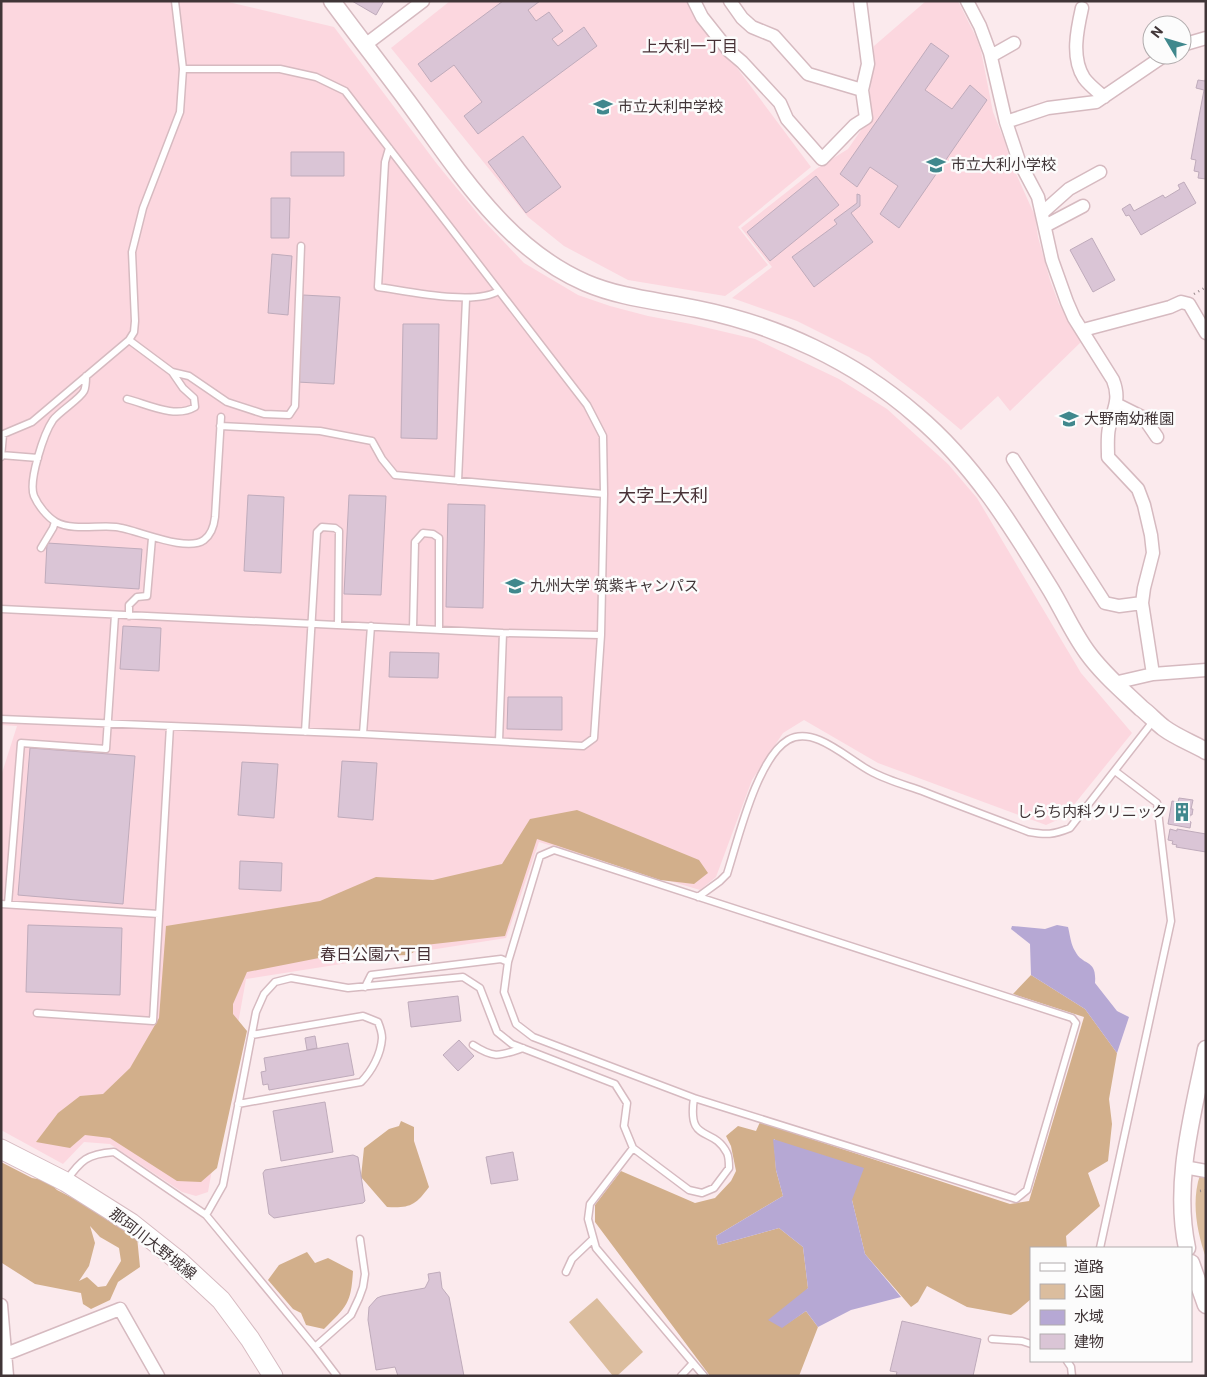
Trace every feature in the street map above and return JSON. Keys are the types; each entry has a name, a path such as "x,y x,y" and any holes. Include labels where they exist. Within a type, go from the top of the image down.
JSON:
{"main road":[{"name":"那珂川大野城線","path":"1,1149 66,1182 131,1223 180,1262 221,1300 250,1339 273,1376"}],"street":[{"path":"332,1 478,196 514,236 546,261 587,283 630,296 698,309 762,326 811,347 846,366 879,386 916,415 946,443 987,490 1052,592 1086,651 1114,683 1164,728 1206,751"},
{"path":"365,45 423,1"},
{"path":"694,1 702,17 728,51 742,62 780,103 787,119 822,159 855,126 866,118 862,90 868,64 860,1"},
{"path":"730,1 742,18 752,27 774,36 808,74 862,90"},
{"path":"967,1 980,26 990,56 1018,162 1038,197 1052,260 1067,302 1074,318 1113,380 1116,390 1116,404 1109,430 1108,457 1138,488 1151,535 1153,553 1142,603 1153,674"},
{"path":"1082,8 1076,31 1077,64 1084,79 1104,97"},
{"path":"1192,42 1206,38"},
{"path":"990,56 1014,43"},
{"path":"1006,122 1048,108 1096,102 1150,65"},
{"path":"1043,220 1070,189 1100,172"},
{"path":"1043,220 1083,206"},
{"path":"1083,330 1170,307 1181,302 1189,304 1206,333"},
{"path":"1116,404 1144,418 1156,437"},
{"path":"1013,459 1105,603 1119,606 1142,603"},
{"path":"1114,683 1153,674 1206,670"},
{"path":"1187,1247 1182,1206 1184,1167 1206,1049"},
{"path":"1184,1167 1206,1171"},
{"path":"1192,1267 1206,1305"},
{"path":"1,1305 3,1356 8,1376"},
{"path":"3,1356 120,1309 158,1376"}],"lane":[{"path":"38,458 1,456 2,435 32,422 130,340 134,332 132,252 143,208 180,112 183,69 175,1"},
{"path":"1,719 363,734 583,746 594,738 601,635 604,494 603,436 587,405 345,91 316,77 280,70 183,69"},
{"path":"389,148 386,162 378,287 466,299 490,296 498,291"},
{"path":"172,372 189,376 227,402 264,414 289,415 295,406 301,246"},
{"path":"458,481 466,299"},
{"path":"127,399 171,412 188,410 195,406 194,398 183,388 172,372 130,340"},
{"path":"86,376 84,392 54,419 45,433 34,475 33,494 41,508 55,522 70,526 127,528 152,538 189,544 203,541 213,530 216,517 221,417"},
{"path":"220,426 320,431 372,441 382,459 395,475 604,494"},
{"path":"41,548 55,522"},
{"path":"305,732 317,532 322,527 335,528 339,531 338,624"},
{"path":"413,628 416,542 423,533 433,534 439,538 439,630"},
{"path":"129,616 128,604 137,597 147,596 152,538"},
{"path":"1,609 503,633 601,635"},
{"path":"115,615 106,749 21,743 5,904 159,914"},
{"path":"363,734 372,626"},
{"path":"498,741 503,633"},
{"path":"698,897 720,882 727,874 756,784 771,756 786,741 795,737 805,735 819,739 873,773 1029,832 1056,834 1070,828 1155,720"},
{"path":"37,1013 153,1021 170,726"},
{"path":"1100,1247 1171,921 1157,803 1115,771"},
{"path":"554,850 1063,1015 1072,1018 1076,1023 1027,1190 1016,1199 694,1098 533,1038 516,1024 504,992 508,962 540,856 554,850"},
{"path":"365,987 371,976 501,960 508,962"},
{"path":"206,1215 223,1185 256,1012 264,994 275,982 291,978 348,988 463,977 480,988 497,1032 512,1044 615,1084 627,1103 624,1126 633,1148 689,1190 702,1193 714,1188 729,1168 727,1154 718,1142 694,1126 692,1113 694,1098"},
{"path":"238,1104 361,1082 370,1073 380,1050 382,1036 378,1022 363,1016 252,1035"},
{"path":"473,1045 489,1055 503,1055 523,1048"},
{"path":"633,1148 590,1204 588,1219 593,1239 596,1248 704,1376"},
{"path":"66,1182 80,1161 100,1153 114,1152 206,1215 315,1347 336,1376"},
{"path":"315,1347 351,1315 359,1298 365,1274 360,1239"},
{"path":"566,1272 572,1259 593,1239"},
{"path":"992,1339 1022,1341 1030,1344"},
{"path":"1068,1362 1071,1367 1072,1376"},
{"path":"680,1376 693,1363"}],"path":[{"path":"1200,1191 1206,1190"}],"shaded area":[{"name":"九州大学 筑紫キャンパス","path":"1,1 224,1 334,27 437,164 483,220 524,263 578,295 610,306 755,339 839,379 887,409 948,464 977,498 1081,673 1132,733 1064,817 1046,825 878,763 804,720 783,733 752,780 716,877 700,890 539,842 506,938 246,979 208,1192 196,1196 182,1192 110,1144 84,1142 63,1164 1,1130 1,776 17,726 1,725"},
{"name":"市立大利中学校","path":"450,1 687,1 811,167 738,227 768,265 725,296 628,280 564,246 528,217 391,48"},
{"path":"926,1 958,1 976,37 981,51 993,112 1010,160 1035,216 1038,237 1050,280 1059,304 1083,340 1010,411 998,396 961,430 869,357 797,321 732,298 772,267 741,228 816,169 848,149 870,117 869,101 874,46"},
{"path":"577,810 699,860 708,873 694,884 660,880 537,839 505,936 425,945 409,955 319,958 247,972 233,1004 233,1014 247,1031 217,1168 201,1182 177,1181 110,1138 85,1135 70,1148 36,1142 58,1113 80,1096 103,1094 130,1068 159,1018 166,926 320,901 376,877 433,880 502,864 530,819"},
{"path":"1031,975 1085,1009 1117,1053 1109,1099 1112,1124 1108,1161 1088,1173 1100,1206 1066,1236 1067,1247 1030,1247 1030,1300 1011,1315 967,1307 927,1286 918,1302 911,1307 865,1254 852,1200 774,1139 776,1170 783,1196 716,1236 718,1245 779,1228 803,1247 808,1288 782,1327 806,1311 818,1327 799,1376 710,1376 595,1222 595,1205 621,1171 695,1203 715,1198 731,1181 736,1171 731,1146 726,1136 738,1126 756,1131 760,1122 1010,1204 1029,1201 1084,1017 1013,994"},
{"path":"401,1121 414,1127 414,1141 429,1187 416,1202 407,1206 387,1207 361,1177 364,1148 389,1129 399,1126"},
{"path":"1,1162 32,1178 48,1181 57,1190 90,1207 137,1237 140,1267 118,1282 110,1300 91,1309 83,1304 81,1293 35,1284 2,1263","holes":["90,1226 100,1237 119,1248 121,1261 106,1286 98,1287 87,1277 79,1281 89,1266 95,1243"]},
{"path":"307,1252 315,1263 328,1258 353,1271 351,1291 346,1304 324,1329 306,1325 301,1313 293,1309 268,1280 279,1265"}],"green space":[{"path":"1200,1175 1206,1176 1206,1258 1196,1217 1197,1185"},
{"path":"597,1298 643,1352 617,1376 613,1376 569,1322"}],"water":[{"path":"1057,925 1068,927 1078,956 1092,966 1094,970 1095,983 1117,1011 1129,1017 1117,1053 1085,1009 1031,975 1030,944 1011,929 1012,926 1045,929"},
{"path":"773,1139 864,1168 852,1200 865,1254 901,1297 851,1310 818,1327 806,1311 782,1328 768,1320 808,1288 803,1247 779,1228 718,1245 716,1236 783,1196 776,1170"}],"building":[{"path":"352,1 384,1 376,15"},
{"path":"503,1 540,1 528,10 536,21 549,12 563,31 552,39 558,46 584,27 597,46 478,134 464,116 482,102 454,65 431,82 418,64"},
{"path":"931,43 949,56 925,90 952,109 970,85 987,100 899,228 880,214 898,186 870,167 857,187 840,174"},
{"path":"1206,77 1206,179 1198,178 1199,172 1194,171 1196,160 1191,159 1204,90 1196,88 1198,80 1205,81"},
{"path":"523,136 561,187 526,213 488,162"},
{"path":"291,152 344,152 344,176 291,176"},
{"path":"816,176 839,205 770,261 747,232"},
{"path":"1184,182 1196,203 1141,235 1129,215 1126,216 1122,209 1130,204 1134,211 1163,195 1165,198 1180,189 1178,185"},
{"path":"857,194 860,195 860,206 851,213 873,242 814,287 792,257 837,224 834,220 857,203"},
{"path":"271,198 290,198 289,238 271,238"},
{"path":"1092,238 1115,280 1093,292 1070,250"},
{"path":"272,254 292,256 288,315 268,313"},
{"path":"303,295 340,297 334,384 297,382"},
{"path":"403,324 439,324 437,439 401,438"},
{"path":"248,495 284,497 281,573 244,571"},
{"path":"349,495 386,496 381,595 344,594"},
{"path":"448,504 485,505 483,608 446,607"},
{"path":"47,543 142,549 139,589 45,583"},
{"path":"123,626 161,628 159,671 120,669"},
{"path":"390,652 439,653 438,678 389,677"},
{"path":"508,697 562,697 562,730 507,729"},
{"path":"30,748 135,756 123,904 18,895"},
{"path":"342,761 377,763 373,820 338,817"},
{"path":"242,762 278,764 274,818 238,815"},
{"name":"しらち内科クリニック","path":"1179,798 1193,800 1192,815 1190,815 1189,821 1191,822 1190,828 1168,824 1172,801 1178,802"},
{"path":"1170,829 1206,834 1206,852 1176,847 1177,845 1172,844 1173,841 1168,840"},
{"path":"240,861 282,863 281,891 239,889"},
{"path":"28,925 122,928 120,995 26,992"},
{"path":"458,996 461,1021 411,1027 408,1002"},
{"path":"315,1036 317,1048 307,1050 305,1038"},
{"path":"459,1040 474,1056 458,1071 443,1055"},
{"path":"348,1043 354,1075 269,1090 268,1084 263,1085 261,1072 266,1071 264,1058"},
{"path":"325,1102 333,1152 281,1161 273,1111"},
{"path":"513,1152 518,1180 491,1184 486,1157"},
{"path":"353,1155 358,1157 365,1201 363,1203 274,1218 269,1214 263,1173 265,1170"},
{"path":"440,1272 442,1288 449,1297 464,1376 398,1376 395,1367 376,1370 368,1320 369,1307 377,1298 382,1296 425,1288 429,1280 428,1274"},
{"path":"902,1321 981,1339 973,1376 896,1376 897,1372 890,1371"}],"place":[{"name":"市立大利中学校","path":"603,107"},
{"name":"市立大利小学校","path":"936,165"},
{"name":"大野南幼稚園","path":"1069,419"},
{"name":"九州大学 筑紫キャンパス","path":"515,586"},
{"name":"しらち内科クリニック","path":"1182,812"}],"district":[{"name":"上大利一丁目","path":"690,46"},
{"name":"大字上大利","path":"663,496"},
{"name":"春日公園六丁目","path":"376,954"}]}
